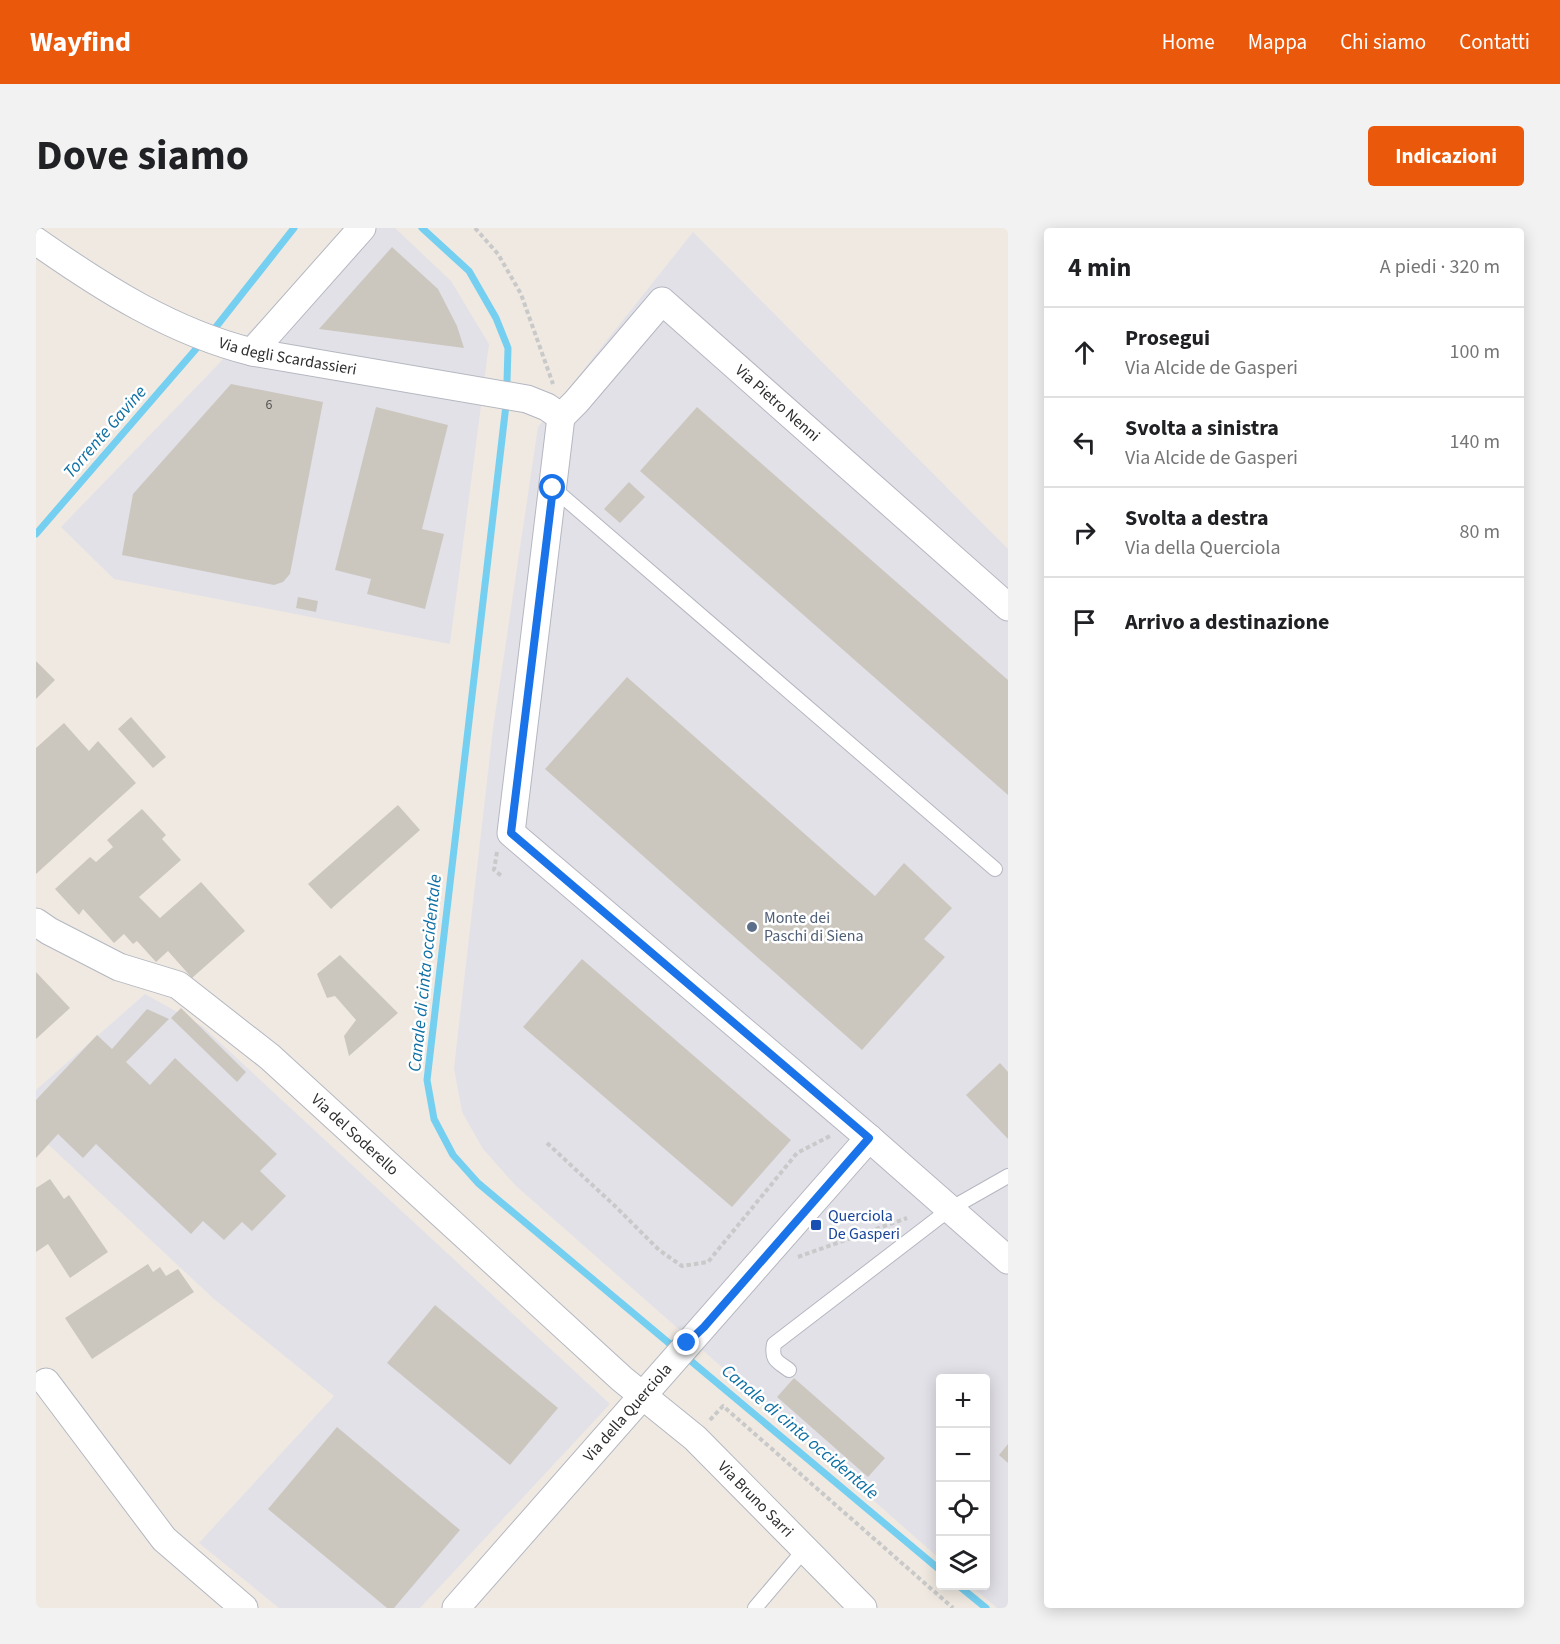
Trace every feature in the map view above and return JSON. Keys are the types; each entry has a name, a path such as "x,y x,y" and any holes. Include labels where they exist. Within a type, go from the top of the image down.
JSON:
{"street":[{"path":"252,352 362,228"},
{"name":"Via degli Scardassieri","path":"36,241 89,278 174,325 224,345 252,352 527,399 547,407 561,417"},
{"name":"Via Pietro Nenni","path":"561,417 662,301 1008,607"},
{"path":"561,417 511,833 869,1138 1008,1260"},
{"name":"Via del Soderello","path":"36,922 49,932 119,967 178,985 261,1050 643,1397"},
{"name":"Via della Querciola","path":"456,1608 869,1138"},
{"path":"39,1379 164,1539 244,1608"},
{"name":"Via Bruno Sarri","path":"643,1397 694,1438 863,1608"}],"lane":[{"path":"553,488 995,869"},
{"path":"789,1370 774,1359 772,1354 774,1344 947,1207 1008,1176"},
{"path":"755,1608 805,1549"}],"path":[{"path":"475,228 498,254 521,294 554,386"},
{"path":"547,1143 659,1250 682,1266 708,1262 797,1154 830,1136 869,1138"},
{"path":"792,1259 947,1207"},
{"path":"694,1438 723,1406 953,1608"}],"shaded area":[{"path":"350,228 395,228 451,281 489,344 450,644 114,579 61,527"},
{"path":"693,232 1008,549 1008,1608 997,1608 976,1590 990,1590 990,1374 936,1374 936,1555 516,1186 483,1149 462,1112 454,1068 493,729 538,427"},
{"path":"145,994 202,1026 610,1404 420,1608 279,1608 199,1543 334,1396 214,1299 36,1133 36,1090"}],"building":[{"path":"392,247 438,289 457,326 464,348 319,329"},
{"path":"231,384 323,402 290,574 283,582 274,585 122,555 133,494"},
{"path":"376,407 448,425 422,529 444,534 425,609 367,594 371,579 335,570"},
{"path":"697,407 1008,680 1008,795 640,471"},
{"path":"629,482 645,497 620,523 604,509"},
{"path":"298,597 318,601 316,612 296,608"},
{"path":"36,661 55,680 36,699"},
{"path":"627,677 875,896 904,863 952,908 924,939 945,957 862,1050 545,769"},
{"path":"131,717 166,757 153,768 118,729"},
{"path":"64,723 89,751 98,741 136,783 36,874 36,748"},
{"path":"398,805 420,830 331,909 308,884"},
{"path":"142,809 166,835 162,839 181,860 139,897 160,918 201,882 245,931 192,978 168,951 156,962 137,941 133,944 124,934 114,943 83,909 79,915 55,889 90,857 96,862 113,847 107,840"},
{"path":"340,955 398,1013 349,1056 344,1036 356,1020 335,996 327,998 317,974"},
{"path":"582,959 791,1140 732,1207 523,1027"},
{"path":"36,972 70,1008 36,1039"},
{"path":"181,1008 246,1072 237,1082 171,1018"},
{"path":"147,1009 169,1019 126,1062 150,1085 175,1058 277,1154 260,1171 286,1196 252,1231 242,1222 224,1240 203,1221 191,1234 96,1144 83,1158 58,1134 36,1158 36,1100 97,1035 112,1049"},
{"path":"1000,1063 1008,1072 1008,1139 966,1095"},
{"path":"50,1179 64,1199 69,1195 108,1252 70,1278 48,1244 36,1252 36,1188"},
{"path":"148,1264 153,1272 160,1267 166,1276 178,1269 194,1292 92,1359 65,1318"},
{"path":"435,1305 558,1408 510,1465 387,1363"},
{"path":"794,1378 885,1458 868,1477 777,1397"},
{"path":"337,1427 460,1530 394,1608 387,1608 268,1509"},
{"path":"1008,1444 1008,1463 999,1455"}],"waterway":[{"name":"Torrente Gavine","path":"212,332 294,228"},
{"name":"Canale di cinta occidentale","path":"422,228 469,271 496,318 508,348 507,382"},
{"name":"Torrente Gavine","path":"36,534 196,349"},
{"name":"Canale di cinta occidentale","path":"506,405 427,1080 434,1119 453,1155 478,1183 676,1349"},
{"name":"Canale di cinta occidentale","path":"685,1356 936,1567"},
{"name":"Canale di cinta occidentale","path":"964,1590 986,1608"}],"place":[{"name":"Monte dei Paschi di Siena","path":"752,927"},
{"name":"Querciola De Gasperi","path":"816,1225"}],"route":[{"path":"553,488 511,833 869,1138 704,1327 687,1343"}]}
